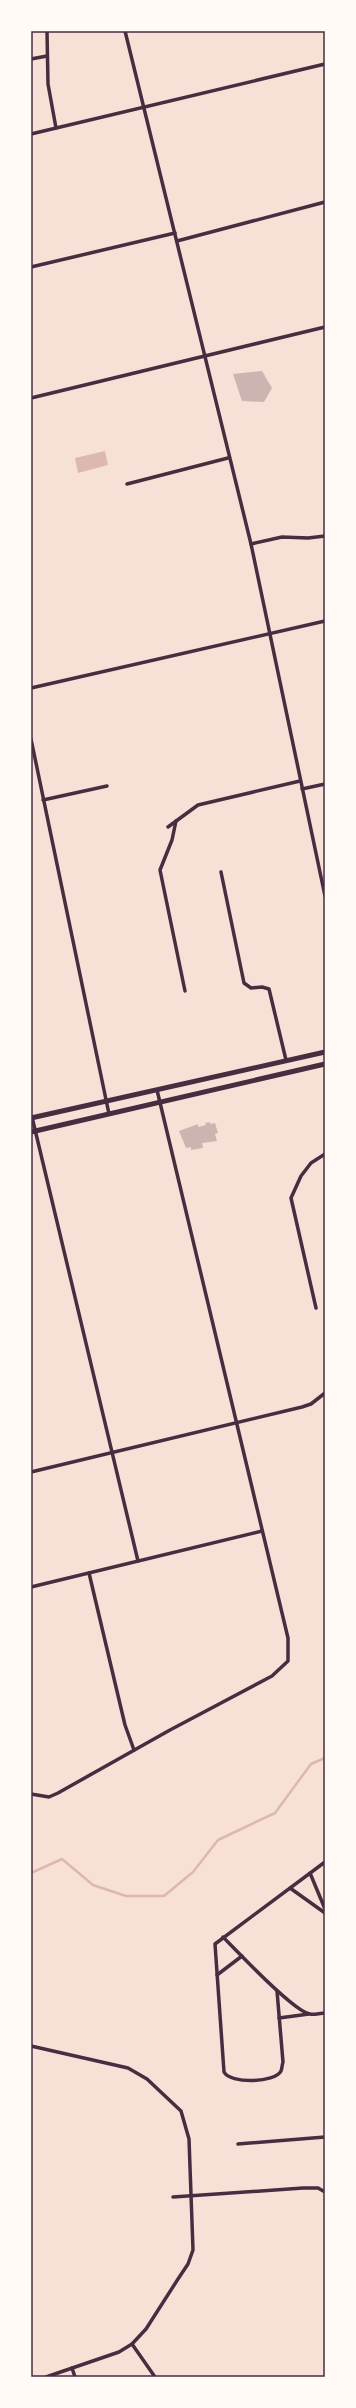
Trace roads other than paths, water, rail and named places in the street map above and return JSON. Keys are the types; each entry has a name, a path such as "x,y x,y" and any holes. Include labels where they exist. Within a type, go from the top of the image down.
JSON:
{"main road":[{"path":"32,1117 325,1052"},
{"path":"33,1132 325,1064"}],"street":[{"path":"47,31 48,84 56,128"},
{"path":"125,31 206,356 228,458 251,544 325,896"},
{"path":"31,59 47,56"},
{"path":"31,134 325,64"},
{"path":"177,241 325,202"},
{"path":"31,267 175,233"},
{"path":"31,398 325,327"},
{"path":"128,484 228,458"},
{"path":"251,544 282,536 308,538 325,536"},
{"path":"31,688 325,621"},
{"path":"31,739 110,1114"},
{"path":"168,827 198,805 300,781"},
{"path":"302,789 325,784"},
{"path":"43,800 107,786"},
{"path":"176,821 172,840 160,870 185,991"},
{"path":"221,872 244,983 251,988 262,987 269,989 286,1060"},
{"path":"31,1794 49,1796 58,1793 134,1750 272,1676 288,1661 288,1638 157,1090"},
{"path":"32,1117 33,1132 113,1452 138,1561"},
{"path":"316,1308 291,1198 301,1176 311,1163 325,1154"},
{"path":"31,1472 302,1407 311,1404 325,1393"},
{"path":"31,1587 262,1531"},
{"path":"89,1573 125,1725 134,1750"},
{"path":"277,1991 283,2062 281,2072 275,2077 256,2080 234,2080 226,2077 224,2072 214,1946 223,1937 325,1862"},
{"path":"310,1874 325,1909"},
{"path":"290,1888 325,1913"},
{"path":"223,1937 277,1991 309,2014"},
{"path":"217,1975 242,1956"},
{"path":"279,2018 325,2013"},
{"path":"31,2046 128,2068 148,2079 170,2098 182,2111 190,2139 190,2196 194,2243 191,2257 146,2329 132,2344 119,2352 46,2377"},
{"path":"238,2144 325,2137"},
{"path":"173,2197 303,2188 318,2188 325,2192"},
{"path":"132,2344 155,2377"},
{"path":"72,2368 75,2377"}],"waterway":[{"path":"31,1873 62,1859 93,1885 126,1896 164,1896 193,1872 218,1840 275,1813 311,1764 325,1758"}]}
